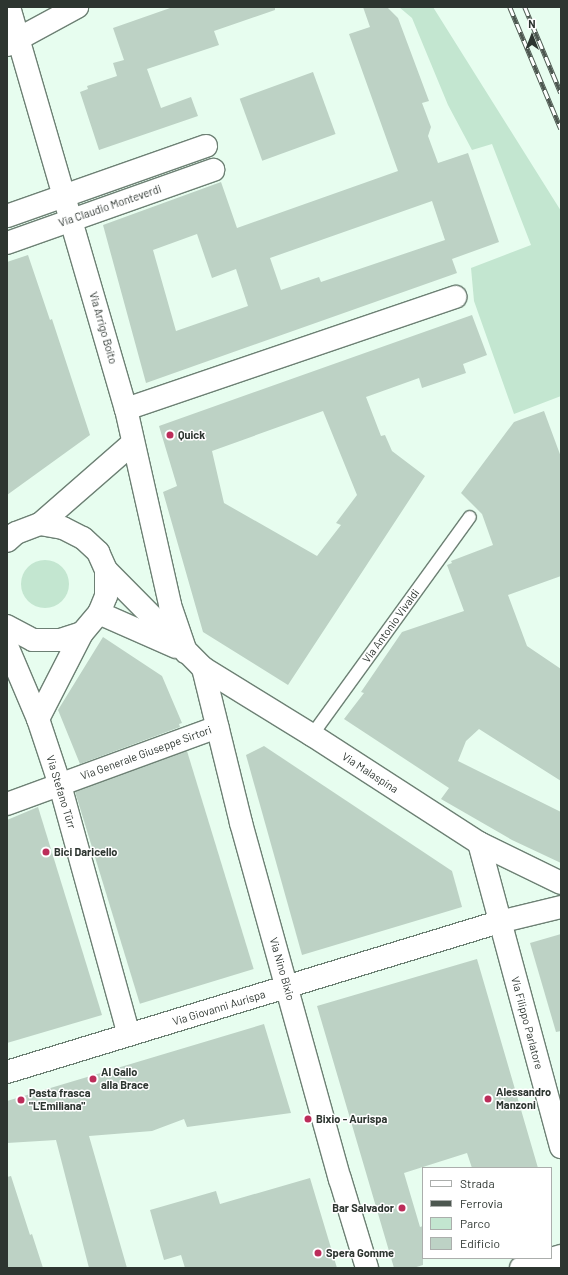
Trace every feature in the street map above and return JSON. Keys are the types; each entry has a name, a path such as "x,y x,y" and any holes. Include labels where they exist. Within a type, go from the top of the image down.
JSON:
{"street":[{"name":"Via Arrigo Boito","path":"9,7 12,43 65,196 126,409 170,604 186,652"},
{"path":"12,43 77,7"},
{"path":"7,216 206,146"},
{"name":"Via Claudio Monteverdi","path":"7,243 213,170"},
{"path":"126,409 455,297"},
{"path":"10,534 40,524 133,443"},
{"path":"38,719 82,633 99,613 106,596 106,570 98,552 83,538 63,528 40,524"},
{"name":"Via Malaspina","path":"106,570 203,668 312,735 479,843 561,884"},
{"path":"99,613 186,652"},
{"path":"7,626 33,640 61,640 82,633"},
{"name":"Via Stefano Türr","path":"7,646 38,719 60,785 129,1035"},
{"name":"Via Nino Bixio","path":"203,668 241,824 340,1179 367,1268"},
{"name":"Via Generale Giuseppe Sirtori","path":"7,804 217,727"},
{"name":"Via Filippo Parlatore","path":"479,843 499,922 561,1147"},
{"name":"Via Giovanni Aurispa","path":"7,1072 499,922 561,907"},
{"path":"521,1268 551,1259"}],"lane":[{"name":"Via Antonio Vivaldi","path":"312,735 470,517"}],"green space":[{"path":"399,7 433,7 561,211 561,396 514,414 474,301 471,268 531,245 492,144 472,150 448,105 412,18"},
{"path":"45,560 54,562 62,567 67,575 69,584 67,593 62,601 54,606 45,608 36,606 28,601 23,593 21,584 23,575 28,567 36,562"}],"building":[{"path":"173,7 275,7 275,10 214,31 219,45 147,69 161,108 191,97 198,116 99,150 80,92 88,89 87,86 117,76 113,63 124,60 113,28"},
{"path":"363,7 387,7 398,18 429,101 422,103 431,127 428,136 438,163 468,153 499,242 452,259 457,273 146,383 103,225 221,182 237,228 398,171 349,34 370,27","holes":["432,201 445,240 321,282 319,277 281,290 270,258","197,234 212,278 236,269 248,306 176,331 153,250"]},
{"path":"313,72 336,134 262,161 240,99"},
{"path":"28,255 50,320 52,319 90,435 7,495 7,262"},
{"path":"472,315 487,355 463,364 466,373 422,388 419,378 366,397 381,436 385,435 392,451 425,476 288,685 203,632 163,492 177,486 159,426","holes":["323,411 357,495 336,523 341,525 317,556 224,503 212,451"]},
{"path":"544,411 561,457 561,576 508,595 527,646 561,669 561,781 479,729 466,741 458,761 561,812 561,863 512,840 441,799 449,788 344,719 364,693 361,692 402,632 464,611 447,565 452,563 451,561 493,545 482,514 461,493 514,422"},
{"path":"103,637 162,676 182,723 179,724 180,727 80,764 58,710"},
{"path":"264,746 452,871 462,907 302,955 246,755"},
{"path":"187,751 254,969 140,1004 73,786"},
{"path":"38,807 102,1015 7,1043 7,820"},
{"path":"561,934 561,1031 556,1032 530,943"},
{"path":"477,959 538,1167 472,1167 467,1153 404,1173 420,1227 422,1226 423,1265 413,1268 394,1268 317,1006"},
{"path":"264,1024 291,1113 187,1127 184,1119 152,1131 89,1136 127,1268 89,1268 56,1140 7,1143 7,1101"},
{"path":"11,1176 30,1235 32,1234 43,1268 7,1268 7,1177"},
{"path":"310,1178 337,1268 185,1268 181,1255 164,1260 150,1210 216,1191 220,1204"}],"railway":[{"path":"510,7 561,129"},
{"path":"525,7 561,93"}],"place":[{"name":"Quick","path":"170,435"},
{"name":"Bici Daricello","path":"46,852"},
{"name":"Al Gallo alla Brace","path":"93,1079"},
{"name":"Alessandro Manzoni","path":"488,1099"},
{"name":"Pasta frasca \"L'Emiliana\"","path":"21,1100"},
{"name":"Bixio - Aurispa","path":"308,1119"},
{"name":"Bar Salvador","path":"402,1208"},
{"name":"Spera Gomme","path":"318,1253"}]}
